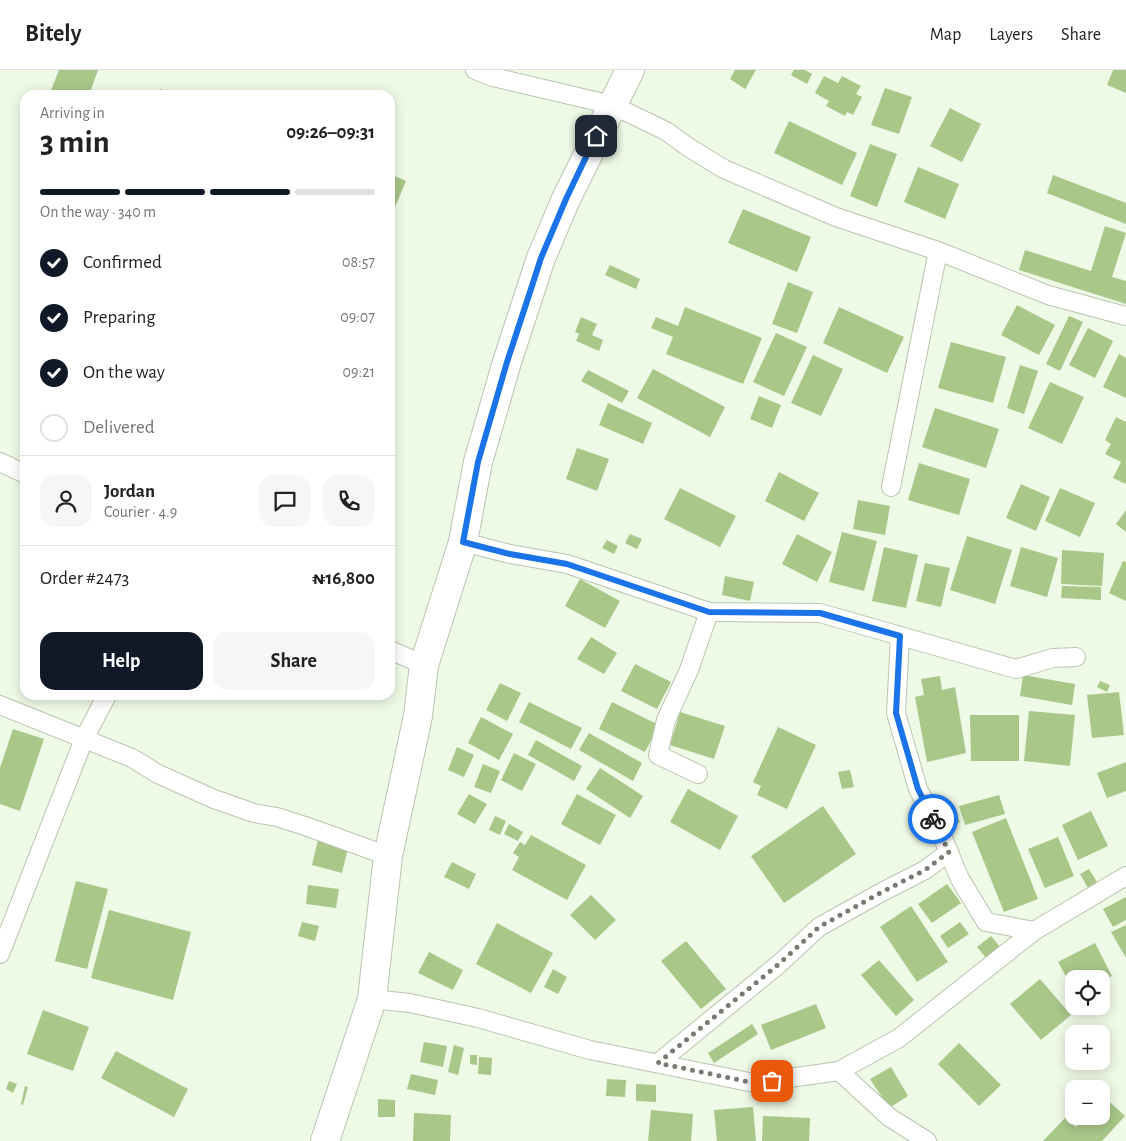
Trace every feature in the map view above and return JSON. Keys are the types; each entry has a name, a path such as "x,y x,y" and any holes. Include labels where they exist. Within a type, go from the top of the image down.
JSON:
{"main road":[{"path":"325,1141 372,999 388,856 418,716 424,665 463,542 478,462 507,362 541,258 566,199 630,70"}],"street":[{"path":"475,70 492,77 612,106 666,131 724,169 836,217 938,251 1048,295 1126,316"},
{"path":"891,487 938,251"},
{"path":"0,462 20,472"},
{"path":"463,542 510,554 567,564 709,612 820,613 1016,670 1053,658 1076,657"},
{"path":"698,774 658,755 666,720 689,670 709,612"},
{"path":"900,636 896,713 918,789 940,831 960,879 986,922 1034,931"},
{"path":"395,652 424,665"},
{"path":"0,950 84,739 104,700"},
{"path":"0,705 132,758 158,774 214,799 254,813 277,816 388,856"},
{"path":"658,1063 779,964 819,927 925,870 949,852"},
{"path":"372,999 410,1003 478,1018 590,1050 754,1083 840,1072 899,1038 1034,931 1126,876"},
{"path":"840,1072 889,1118 927,1141"}],"building":[{"path":"59,70 98,70 91,90 51,90"},
{"path":"735,70 756,70 745,89 730,79"},
{"path":"794,70 805,70 812,74 807,84 791,75"},
{"path":"1113,70 1126,70 1126,93 1107,85"},
{"path":"824,76 838,83 842,76 861,86 856,94 862,97 853,115 847,112 845,116 826,106 829,101 815,93"},
{"path":"885,88 912,97 899,134 871,125"},
{"path":"950,108 981,124 962,162 930,146"},
{"path":"789,121 857,153 842,185 774,153"},
{"path":"870,144 897,154 877,207 850,196"},
{"path":"918,167 959,184 945,219 904,202"},
{"path":"1053,175 1126,203 1126,224 1047,193"},
{"path":"395,176 406,181 395,207"},
{"path":"743,209 811,237 797,272 728,243"},
{"path":"1105,226 1126,233 1112,277 1126,281 1126,304 1019,270 1025,250 1091,271"},
{"path":"610,265 640,279 636,289 605,275"},
{"path":"788,282 813,292 797,333 772,324"},
{"path":"1017,305 1055,325 1039,355 1001,335"},
{"path":"685,307 762,338 743,384 666,354 673,337 651,328 656,317 678,326"},
{"path":"839,307 904,337 887,373 823,343"},
{"path":"1069,316 1083,322 1060,371 1046,364"},
{"path":"581,317 597,324 592,335 603,340 599,351 576,341 579,334 575,332"},
{"path":"1088,328 1113,341 1095,378 1069,365"},
{"path":"776,333 807,347 784,396 753,382"},
{"path":"951,342 1006,357 993,403 938,388"},
{"path":"1119,354 1126,358 1126,398 1103,387"},
{"path":"813,355 843,369 821,416 791,403"},
{"path":"1020,365 1038,371 1024,414 1007,408"},
{"path":"653,369 725,407 710,437 637,398"},
{"path":"588,370 629,391 622,403 581,381"},
{"path":"1050,382 1084,397 1062,444 1028,428"},
{"path":"759,396 781,405 772,428 750,419"},
{"path":"608,403 652,423 643,444 599,425"},
{"path":"935,408 999,429 986,468 922,447"},
{"path":"1116,417 1126,422 1126,484 1113,478 1121,462 1105,454 1111,444 1105,440"},
{"path":"577,448 609,459 597,491 566,479"},
{"path":"919,463 970,479 959,515 908,500"},
{"path":"779,472 819,493 804,521 765,501"},
{"path":"1021,484 1050,497 1036,531 1006,518"},
{"path":"680,488 736,516 720,547 664,519"},
{"path":"1060,488 1095,503 1080,537 1045,521"},
{"path":"858,500 890,506 885,535 853,529"},
{"path":"1126,510 1126,532 1116,524"},
{"path":"842,532 877,541 864,591 829,582"},
{"path":"630,534 642,539 637,549 625,543"},
{"path":"797,534 832,552 817,582 782,564"},
{"path":"967,536 1012,550 995,604 950,590"},
{"path":"607,540 618,546 614,554 602,548"},
{"path":"884,547 918,555 906,608 872,601"},
{"path":"1021,547 1058,558 1047,597 1010,586"},
{"path":"1062,550 1104,553 1102,586 1061,584"},
{"path":"1123,561 1126,562 1126,601 1109,593"},
{"path":"925,563 950,568 941,607 916,601"},
{"path":"725,576 754,582 750,601 722,595"},
{"path":"580,579 620,601 605,628 565,606"},
{"path":"1062,586 1101,587 1101,600 1061,598"},
{"path":"591,637 617,653 604,674 577,659"},
{"path":"635,664 671,682 657,709 621,691"},
{"path":"1023,675 1075,684 1072,705 1020,696"},
{"path":"940,676 942,690 955,687 966,753 927,762 915,697 924,695 921,679"},
{"path":"1100,681 1110,685 1107,692 1097,687"},
{"path":"500,683 521,693 507,721 486,710"},
{"path":"1119,692 1124,735 1092,738 1087,695"},
{"path":"529,702 582,728 571,749 519,722"},
{"path":"612,702 659,725 645,752 599,729"},
{"path":"1029,711 1075,715 1070,766 1024,761"},
{"path":"680,712 725,726 714,759 670,745"},
{"path":"970,715 1019,715 1019,761 971,761"},
{"path":"481,717 513,734 499,760 468,743"},
{"path":"778,727 816,745 787,809 757,795 761,786 753,782"},
{"path":"13,729 44,739 20,811 0,804 0,768"},
{"path":"589,733 642,763 633,781 579,750"},
{"path":"536,740 582,766 574,781 528,755"},
{"path":"457,747 474,755 464,777 448,770"},
{"path":"514,753 536,764 522,791 501,780"},
{"path":"1126,762 1126,791 1107,798 1097,773"},
{"path":"483,764 500,771 491,793 474,787"},
{"path":"600,768 643,796 630,818 586,789"},
{"path":"850,770 854,787 842,789 838,772"},
{"path":"688,789 738,816 720,850 670,822"},
{"path":"469,794 487,804 475,824 457,814"},
{"path":"577,794 616,815 600,845 561,824"},
{"path":"999,795 1005,814 965,825 959,806"},
{"path":"951,804 960,822 950,827 941,809"},
{"path":"823,806 856,854 784,903 751,856"},
{"path":"1091,811 1108,846 1078,860 1062,825"},
{"path":"495,816 506,821 500,835 489,830"},
{"path":"1006,818 1038,899 1004,912 972,832"},
{"path":"509,824 523,832 518,841 504,834"},
{"path":"531,835 586,865 567,900 512,870 519,857 513,853 520,842 525,845"},
{"path":"1058,837 1074,876 1045,888 1028,849"},
{"path":"318,840 348,848 342,873 312,865"},
{"path":"452,862 476,874 469,889 444,877"},
{"path":"1089,869 1097,882 1088,888 1080,874"},
{"path":"76,881 108,889 87,969 55,961"},
{"path":"947,884 961,903 932,923 918,904"},
{"path":"308,885 339,889 336,908 306,904"},
{"path":"591,895 616,920 595,940 570,915"},
{"path":"1126,897 1126,920 1113,927 1103,909"},
{"path":"911,906 948,962 917,982 880,927"},
{"path":"109,910 191,932 173,1000 91,978"},
{"path":"302,922 319,926 315,941 298,936"},
{"path":"960,922 969,934 948,948 940,936"},
{"path":"497,923 553,953 531,993 476,964"},
{"path":"1126,925 1126,958 1111,932"},
{"path":"991,936 1001,948 987,959 977,947"},
{"path":"686,941 726,989 701,1009 661,961"},
{"path":"1095,943 1109,970 1065,970 1065,975 1058,962"},
{"path":"429,952 463,970 453,990 418,973"},
{"path":"879,960 914,1000 896,1016 861,975"},
{"path":"553,969 567,977 558,994 544,987"},
{"path":"1040,979 1065,1008 1065,1015 1071,1015 1041,1040 1010,1004"},
{"path":"816,1004 826,1028 771,1050 761,1025"},
{"path":"43,1010 89,1027 73,1071 27,1054"},
{"path":"752,1024 758,1034 714,1063 708,1053"},
{"path":"424,1042 447,1046 443,1067 420,1062"},
{"path":"959,1043 1001,1085 979,1106 938,1064"},
{"path":"454,1045 464,1048 458,1075 448,1072"},
{"path":"116,1051 188,1089 174,1117 101,1078"},
{"path":"470,1055 477,1055 477,1065 470,1064"},
{"path":"479,1057 492,1058 491,1075 478,1074"},
{"path":"891,1067 908,1096 889,1108 870,1079"},
{"path":"411,1074 438,1080 435,1095 407,1089"},
{"path":"607,1079 626,1080 625,1097 606,1096"},
{"path":"9,1081 17,1084 13,1093 6,1089"},
{"path":"636,1084 656,1085 656,1102 636,1101"},
{"path":"25,1086 28,1087 23,1105 21,1104"},
{"path":"378,1099 395,1100 395,1117 378,1117"},
{"path":"1110,1102 1125,1116 1102,1141 1043,1141 1065,1118 1065,1125 1074,1125 1076,1127 1078,1125 1110,1125"},
{"path":"753,1107 756,1141 717,1141 714,1110"},
{"path":"651,1110 693,1114 691,1141 648,1141"},
{"path":"414,1113 451,1115 450,1141 413,1141"},
{"path":"763,1116 810,1118 809,1141 762,1141"}],"way so far":[{"path":"772,1081 754,1083 658,1063 779,964 819,927 925,870 949,852 933,819"}],"route":[{"path":"596,136 541,258 507,362 478,462 463,542 510,554 567,564 709,612 820,613 900,636 896,713 918,789 933,819"}]}
